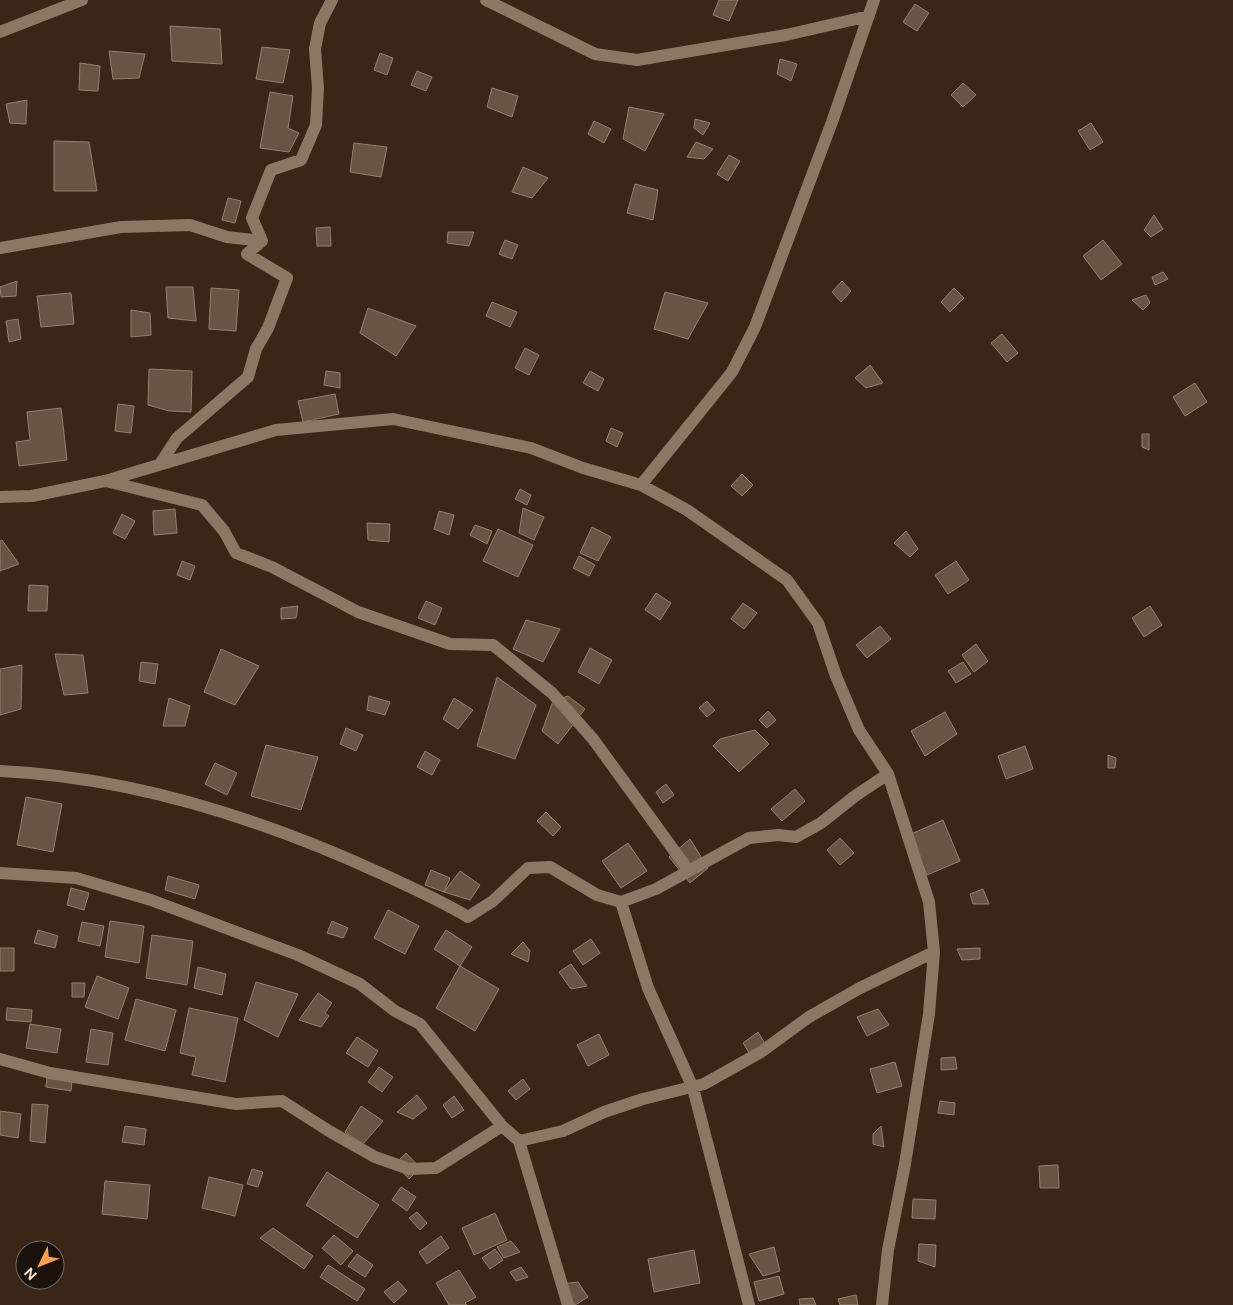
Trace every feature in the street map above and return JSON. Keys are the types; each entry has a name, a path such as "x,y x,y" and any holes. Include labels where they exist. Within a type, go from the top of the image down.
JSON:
{"street":[{"path":"0,32 82,0"},
{"path":"262,242 252,218 271,170 301,160 316,125 318,88 315,49 320,23 332,0"},
{"path":"486,0 595,54 637,60 786,35 869,16"},
{"path":"641,485 732,372 756,327 832,122 874,0"},
{"path":"0,248 120,227 190,225 227,237 262,242"},
{"path":"160,464 177,438 248,377 256,349 268,328 287,278 247,254 262,242"},
{"path":"0,497 32,496 105,481 276,430 393,419 531,448 583,468 641,485 686,510 787,580 818,623 836,676 859,730 888,774 929,902 934,952 929,1014 905,1164 888,1250 882,1305"},
{"path":"105,481 202,505 224,531 236,553 272,567 358,612 450,644 493,646 552,693 594,739 689,871"},
{"path":"0,770 50,773 111,783 190,802 260,824 342,856 444,903 468,917 493,901 528,868 550,867 566,874 597,895 621,902 656,889 749,838 778,835 796,837 821,823 888,774"},
{"path":"0,873 76,878 151,900 298,955 360,984 395,1011 420,1024 502,1126 520,1141 568,1305"},
{"path":"621,902 648,988 693,1088 749,1305"},
{"path":"520,1141 563,1131 604,1112 643,1099 693,1088 761,1052 809,1017 860,988 934,952"},
{"path":"0,1059 50,1073 236,1104 282,1101 375,1157 409,1169 436,1168 502,1126"}],"building":[{"path":"719,0 738,0 729,21 713,15"},
{"path":"915,4 929,13 917,31 903,22"},
{"path":"170,26 220,29 222,64 172,61"},
{"path":"262,47 290,50 283,83 256,79"},
{"path":"109,51 145,54 139,78 113,79"},
{"path":"380,53 393,58 387,75 374,70"},
{"path":"780,59 797,64 791,81 777,74"},
{"path":"80,63 100,66 98,91 79,90"},
{"path":"417,71 432,77 426,91 411,85"},
{"path":"963,83 976,95 963,107 951,95"},
{"path":"492,88 518,96 512,117 487,107"},
{"path":"270,92 293,96 288,128 299,133 289,152 260,148"},
{"path":"27,100 26,124 10,123 6,104"},
{"path":"629,107 664,114 645,151 623,139"},
{"path":"695,119 710,123 703,135 694,128"},
{"path":"594,121 611,129 604,143 588,134"},
{"path":"1091,123 1103,142 1090,150 1078,131"},
{"path":"54,141 89,142 97,191 54,191"},
{"path":"696,142 713,149 704,159 687,157"},
{"path":"354,143 387,147 381,177 350,172"},
{"path":"729,155 740,161 728,181 717,174"},
{"path":"523,167 548,178 532,198 512,192"},
{"path":"635,184 658,190 653,220 627,213"},
{"path":"228,198 241,201 235,223 222,220"},
{"path":"1154,215 1163,229 1151,237 1144,230"},
{"path":"330,227 331,246 317,246 316,228"},
{"path":"448,232 474,232 469,246 447,243"},
{"path":"505,240 518,245 512,259 499,254"},
{"path":"1103,240 1122,264 1101,280 1083,256"},
{"path":"1163,272 1168,279 1155,285 1152,277"},
{"path":"17,281 16,296 1,297 0,287"},
{"path":"842,281 851,291 841,302 832,292"},
{"path":"166,287 193,287 196,321 168,318"},
{"path":"211,288 239,290 236,331 209,329"},
{"path":"954,288 964,298 950,312 941,302"},
{"path":"665,292 708,303 688,339 654,329"},
{"path":"71,293 74,324 41,327 37,296"},
{"path":"1146,295 1150,303 1143,310 1132,300"},
{"path":"492,302 517,312 510,327 486,316"},
{"path":"368,308 416,326 396,356 360,333"},
{"path":"131,310 150,313 151,335 131,337"},
{"path":"18,319 21,339 9,342 6,321"},
{"path":"1002,334 1018,353 1007,362 991,343"},
{"path":"525,348 539,355 529,375 515,368"},
{"path":"870,365 883,383 866,388 855,378"},
{"path":"149,369 192,371 191,412 169,411 148,405"},
{"path":"326,371 340,373 340,388 324,385"},
{"path":"590,371 604,379 598,391 583,383"},
{"path":"1195,383 1207,402 1185,416 1173,397"},
{"path":"335,394 339,414 303,422 298,401"},
{"path":"118,404 134,406 131,433 115,431"},
{"path":"61,408 67,460 19,466 16,442 30,440 27,412"},
{"path":"611,428 623,433 617,447 606,441"},
{"path":"1142,434 1149,434 1149,450 1142,447"},
{"path":"742,474 753,485 742,496 731,486"},
{"path":"520,489 531,495 527,505 515,499"},
{"path":"523,508 544,517 534,540 519,533"},
{"path":"175,509 177,533 154,535 153,511"},
{"path":"439,511 454,515 449,535 434,529"},
{"path":"122,514 135,521 125,539 113,533"},
{"path":"367,523 390,524 389,542 368,540"},
{"path":"475,525 492,531 487,544 470,535"},
{"path":"592,527 611,537 598,561 580,553"},
{"path":"498,529 533,545 518,577 483,561"},
{"path":"906,531 918,549 910,557 894,543"},
{"path":"2,540 19,564 0,571 0,541"},
{"path":"579,556 595,565 589,576 573,568"},
{"path":"182,561 195,566 190,580 177,575"},
{"path":"956,561 969,580 948,594 935,575"},
{"path":"29,585 48,586 47,611 28,611"},
{"path":"656,593 671,603 660,620 645,610"},
{"path":"426,601 442,608 435,625 418,618"},
{"path":"743,603 757,613 744,629 731,619"},
{"path":"298,606 296,618 281,619 281,608"},
{"path":"1150,606 1162,625 1144,637 1132,618"},
{"path":"526,620 560,629 543,662 513,649"},
{"path":"880,626 891,639 867,658 856,645"},
{"path":"976,644 988,661 974,672 962,655"},
{"path":"590,648 612,660 599,684 578,672"},
{"path":"221,649 259,666 235,705 204,692"},
{"path":"55,654 83,655 88,693 64,695"},
{"path":"141,662 158,664 155,684 139,681"},
{"path":"963,662 971,674 956,683 948,671"},
{"path":"22,665 21,709 0,715 0,669"},
{"path":"497,677 536,705 515,759 477,746"},
{"path":"369,696 390,702 385,715 367,710"},
{"path":"568,696 585,709 558,744 542,731 553,701"},
{"path":"169,698 190,706 185,726 163,726"},
{"path":"454,698 473,710 458,729 443,719"},
{"path":"707,701 715,710 707,717 699,708"},
{"path":"768,711 776,720 767,728 759,720"},
{"path":"945,712 957,734 925,756 911,731"},
{"path":"346,728 363,735 356,751 340,744"},
{"path":"755,730 769,744 739,772 713,746 720,739"},
{"path":"266,745 318,757 301,810 251,796"},
{"path":"1025,746 1033,769 1006,779 998,756"},
{"path":"425,751 440,760 432,775 417,767"},
{"path":"1108,755 1116,758 1115,768 1108,768"},
{"path":"215,763 237,773 227,795 205,784"},
{"path":"666,784 674,795 663,803 656,792"},
{"path":"795,789 805,801 782,821 771,809"},
{"path":"26,797 62,804 53,852 17,845"},
{"path":"546,812 561,827 553,836 537,821"},
{"path":"943,820 960,861 927,875 909,835"},
{"path":"840,838 854,853 840,865 827,850"},
{"path":"690,839 708,868 690,883 669,857"},
{"path":"628,843 647,871 621,888 602,861"},
{"path":"431,870 450,878 444,892 425,885"},
{"path":"460,871 480,885 470,900 444,892"},
{"path":"168,876 199,885 195,899 165,890"},
{"path":"71,888 89,893 84,910 67,905"},
{"path":"983,889 989,904 973,904 970,894"},
{"path":"388,910 419,926 405,954 374,938"},
{"path":"110,921 144,926 139,963 105,957"},
{"path":"332,921 348,928 343,938 327,933"},
{"path":"82,922 104,926 100,946 78,941"},
{"path":"38,930 58,936 55,948 34,943"},
{"path":"446,930 472,947 460,966 434,949"},
{"path":"152,935 193,941 187,985 146,978"},
{"path":"591,939 600,953 583,965 573,951"},
{"path":"523,942 530,951 528,962 511,954"},
{"path":"0,948 14,948 14,971 0,971"},
{"path":"980,948 980,959 962,960 957,949"},
{"path":"571,964 587,986 571,989 559,972"},
{"path":"460,966 499,989 475,1031 436,1008"},
{"path":"198,967 226,974 222,995 194,988"},
{"path":"97,976 129,988 118,1019 85,1007"},
{"path":"256,982 298,994 278,1037 244,1020"},
{"path":"72,983 85,983 84,997 72,997"},
{"path":"318,993 332,1003 325,1013 329,1016 321,1027 299,1020"},
{"path":"136,999 176,1010 165,1051 125,1040"},
{"path":"7,1008 32,1010 31,1022 6,1020"},
{"path":"189,1008 238,1018 225,1082 192,1075 196,1057 180,1053"},
{"path":"878,1009 889,1025 867,1036 857,1017"},
{"path":"30,1024 61,1029 57,1053 26,1048"},
{"path":"91,1029 113,1033 108,1065 86,1062"},
{"path":"758,1032 765,1044 750,1054 743,1043"},
{"path":"599,1034 609,1055 588,1066 577,1045"},
{"path":"357,1037 378,1051 368,1067 346,1053"},
{"path":"955,1057 957,1069 941,1070 941,1058"},
{"path":"895,1062 902,1086 877,1093 870,1069"},
{"path":"379,1067 393,1077 382,1092 368,1082"},
{"path":"47,1077 72,1081 71,1091 46,1087"},
{"path":"523,1079 530,1089 516,1100 508,1091"},
{"path":"417,1095 427,1108 413,1119 397,1112"},
{"path":"454,1096 464,1110 452,1118 443,1105"},
{"path":"940,1101 955,1103 954,1115 938,1113"},
{"path":"32,1104 48,1105 45,1143 30,1141"},
{"path":"361,1106 383,1121 363,1144 345,1132"},
{"path":"0,1111 21,1114 18,1138 0,1135"},
{"path":"125,1126 146,1129 144,1145 122,1142"},
{"path":"881,1126 884,1147 873,1144 873,1134"},
{"path":"406,1153 420,1168 409,1179 395,1164"},
{"path":"1058,1165 1059,1188 1040,1188 1039,1166"},
{"path":"252,1169 263,1172 258,1187 247,1184"},
{"path":"327,1172 379,1205 357,1238 306,1205"},
{"path":"209,1177 243,1185 235,1216 202,1208"},
{"path":"105,1181 150,1185 147,1219 102,1214"},
{"path":"401,1187 416,1197 407,1211 392,1200"},
{"path":"913,1199 936,1200 935,1219 912,1218"},
{"path":"417,1212 427,1223 420,1230 409,1218"},
{"path":"495,1213 507,1240 474,1255 462,1228"},
{"path":"273,1228 313,1256 304,1269 260,1238"},
{"path":"334,1235 353,1251 341,1265 322,1248"},
{"path":"441,1236 449,1248 427,1264 419,1252"},
{"path":"511,1241 520,1252 504,1258 497,1247"},
{"path":"919,1244 936,1245 935,1267 918,1261"},
{"path":"774,1247 780,1271 763,1276 749,1254"},
{"path":"495,1249 503,1260 490,1269 482,1258"},
{"path":"694,1250 700,1283 654,1292 648,1259"},
{"path":"357,1254 373,1265 365,1277 348,1266"},
{"path":"328,1265 365,1289 357,1301 320,1277"},
{"path":"521,1267 528,1277 516,1281 510,1272"},
{"path":"459,1270 476,1297 465,1303 467,1305 449,1305 436,1283"},
{"path":"779,1276 784,1294 759,1301 754,1282"},
{"path":"398,1281 407,1291 394,1303 384,1292"},
{"path":"578,1282 588,1297 575,1305 562,1284"},
{"path":"856,1295 858,1305 840,1305 838,1299"},
{"path":"813,1298 816,1305 800,1305 799,1299"}]}
